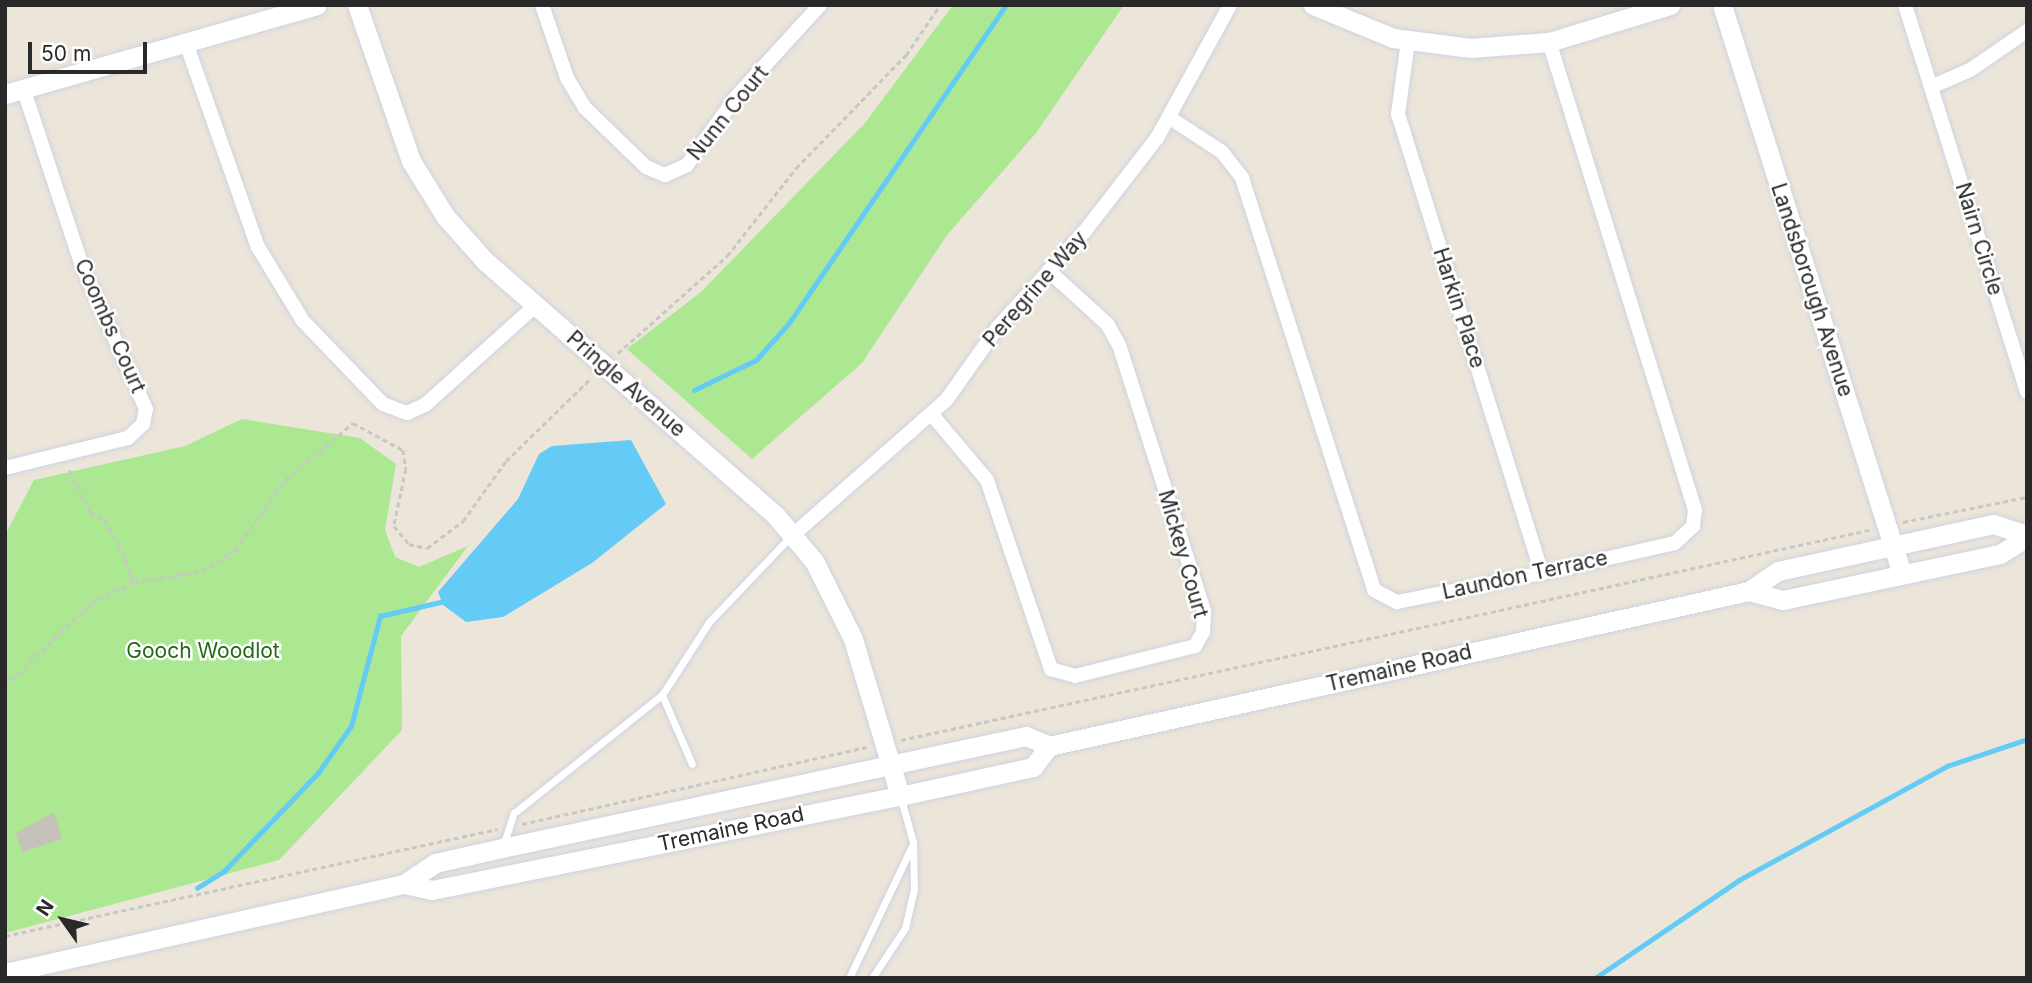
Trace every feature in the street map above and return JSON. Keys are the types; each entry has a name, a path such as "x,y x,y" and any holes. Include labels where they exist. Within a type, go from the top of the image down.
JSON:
{"main road":[{"path":"14,91 317,5"},
{"name":"Pringle Avenue","path":"357,5 393,115 424,185 466,241 793,535 844,616 900,796"},
{"path":"1313,5 1408,41 1471,48 1549,42 1670,5"},
{"name":"Landsborough Avenue","path":"1722,5 1902,574"},
{"name":"Tremaine Road","path":"5,973 404,884 435,863 498,839 891,765 1026,736 1049,746 1749,591 1778,571 1993,524 2027,536"},
{"name":"Tremaine Road","path":"1749,591 1783,600 2000,554 2027,536"},
{"name":"Tremaine Road","path":"404,884 432,890 900,796 1033,767 1049,746"}],"street":[{"name":"Nunn Court","path":"542,5 566,78 585,108 646,167 666,174 687,165 736,97 820,5"},
{"name":"Peregrine Way","path":"793,535 933,416 998,327 1049,271 1170,118 1230,5"},
{"name":"Nairn Circle","path":"1905,5 2027,392"},
{"path":"1931,87 1970,71 2027,31"},
{"name":"Harkin Place","path":"1408,41 1398,114 1542,573"},
{"name":"Laundon Terrace","path":"1170,118 1222,152 1242,178 1374,590 1397,601 1542,573 1675,544 1693,526 1695,510 1549,42"},
{"path":"186,43 258,247 303,321 383,404 398,413 425,405 536,305"},
{"name":"Coombs Court","path":"5,468 128,438 143,424 146,409 82,266 14,91"},
{"name":"Mickey Court","path":"933,416 987,480 1051,669 1075,676 1195,646 1204,611 1120,347 1107,324 1049,271"}],"lane":[{"path":"498,839 514,813 662,695 709,622 793,535"},
{"path":"662,695 692,764"},
{"path":"872,978 905,928 914,890 914,842 900,796"},
{"path":"849,978 914,842"}],"path":[{"path":"614,357 727,256 796,168 906,55 940,5"},
{"path":"5,686 91,603 134,582 202,571 234,550 286,480 354,423 403,450 406,469 394,526 409,544 427,548 463,521 506,461 594,375"},
{"path":"69,470 90,512 104,520 119,544 134,582"},
{"path":"519,824 2027,497"},
{"path":"5,936 498,839"}],"green space":[{"path":"953,5 1124,5 1036,133 947,235 862,363 752,459 627,349 701,292 865,123"},
{"name":"Gooch Woodlot","path":"242,419 360,438 396,464 385,530 395,557 419,567 468,546 401,636 402,730 279,860 5,933 5,535 34,480 185,446"}],"water":[{"path":"631,440 666,504 592,563 503,617 466,622 443,605 438,592 518,499 539,454 552,446"}],"building":[{"path":"54,812 62,839 22,852 16,833"}],"waterway":[{"path":"694,390 756,360 789,323 1006,5"},
{"path":"197,888 223,872 318,773 351,726 380,616 445,601"},
{"path":"1595,978 1739,880 1947,766 2027,739"}]}
